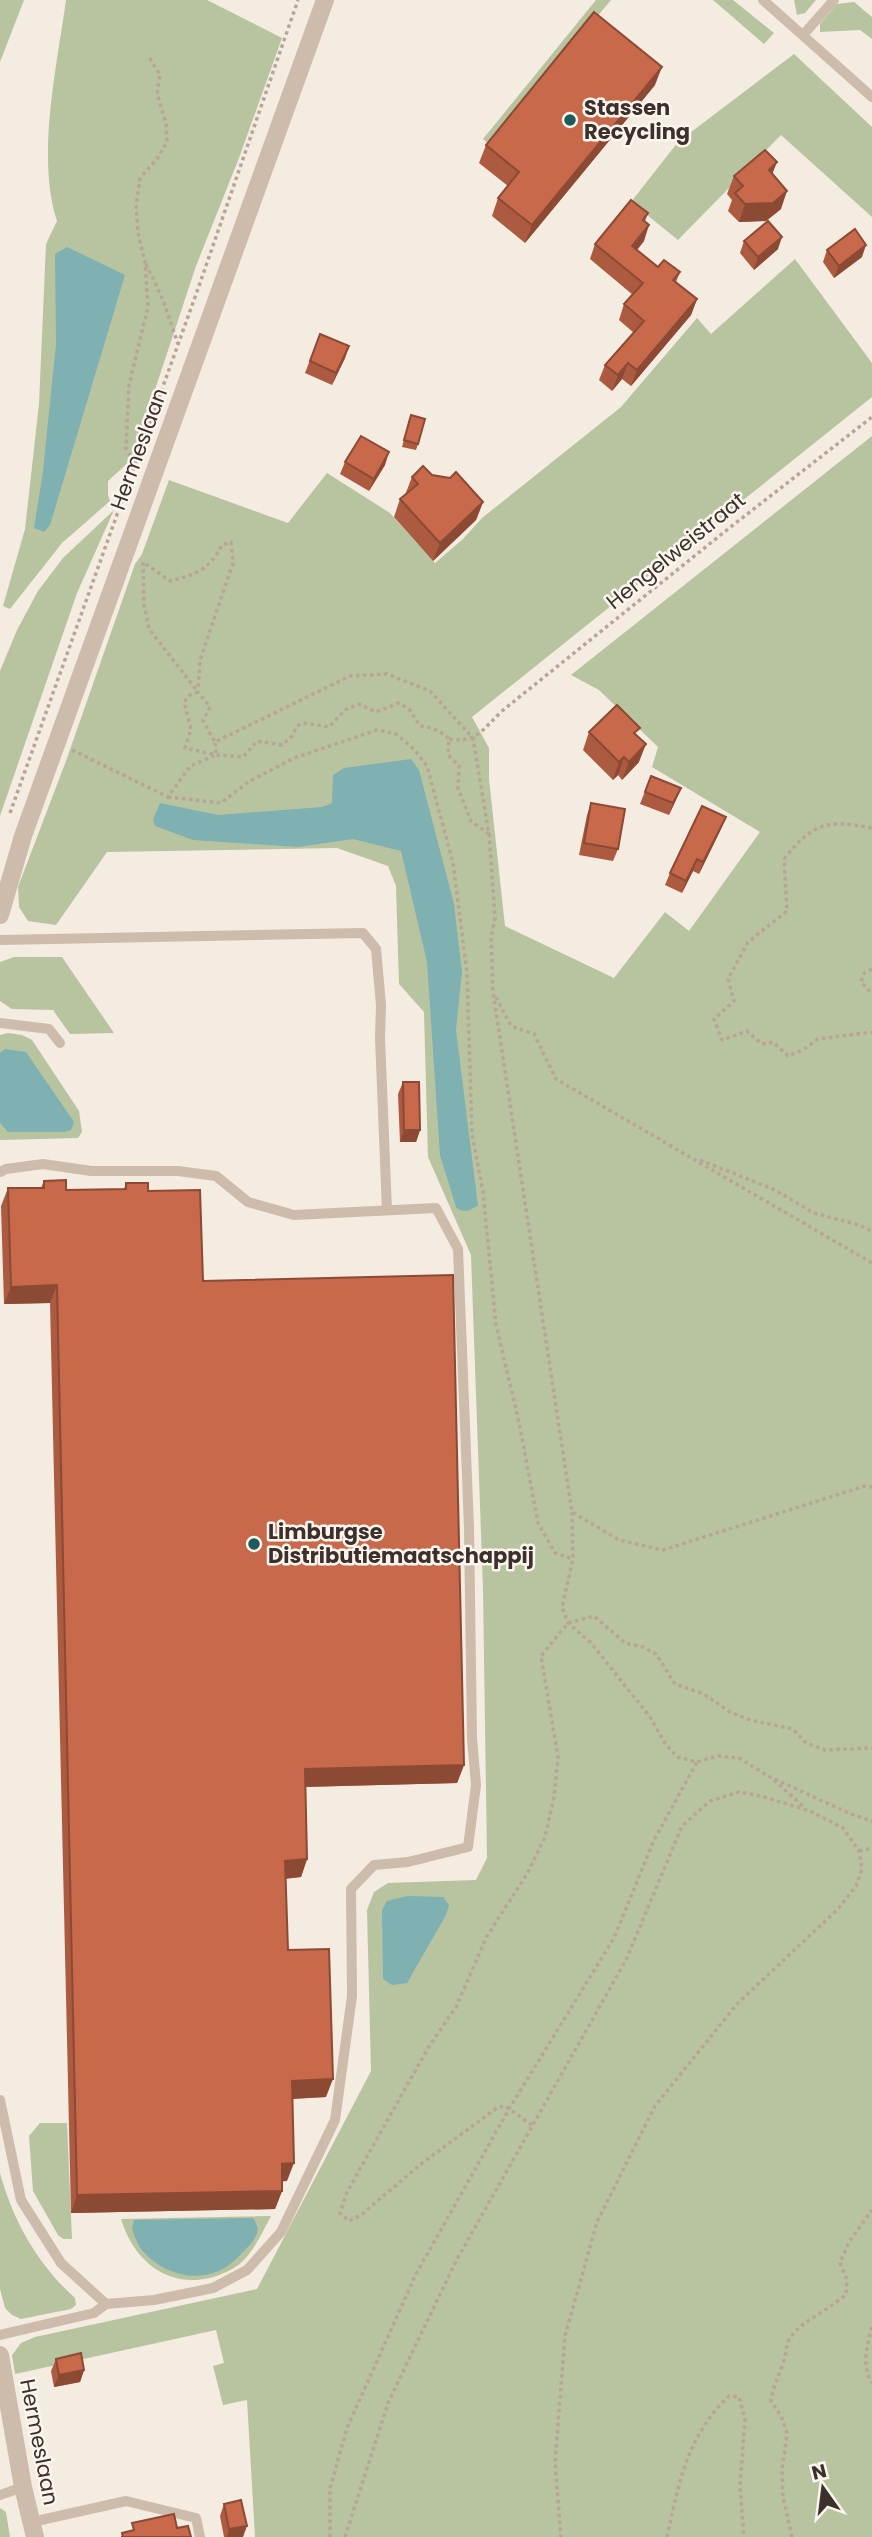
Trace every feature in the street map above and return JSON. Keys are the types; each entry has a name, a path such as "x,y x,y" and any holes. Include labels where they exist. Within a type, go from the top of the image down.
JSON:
{"street":[{"name":"Hermeslaan","path":"0,915 23,836 325,0"},
{"name":"Hermeslaan","path":"0,2355 23,2487 34,2530"}],"lane":[{"path":"763,0 872,97"},
{"path":"803,35 834,0"},
{"path":"0,940 363,933 376,949 382,1005 380,1038 387,1210"},
{"path":"0,1023 49,1029 60,1043"},
{"path":"0,1172 6,1168 43,1164 91,1171 178,1171 216,1176 248,1202 294,1215 436,1208 458,1250 469,1528 472,1738 476,1785 468,1847 408,1862 374,1865 351,1889 352,1996 335,2120 281,2232 247,2270 214,2288 154,2300 106,2304 94,2313 0,2335"},
{"path":"0,2100 21,2200 61,2263 106,2304"},
{"path":"0,2495 23,2487"},
{"path":"34,2530 126,2501 196,2518 200,2537"}],"path":[{"path":"8,819 298,0"},
{"path":"134,464 126,449 129,385 148,307 145,262 138,233 136,205 140,178 157,159 167,142 166,123 158,94 160,75 149,57"},
{"path":"145,262 163,300 178,344"},
{"name":"Hengelweistraat","path":"473,738 502,711 728,529 872,418"},
{"path":"198,692 200,660 233,564 231,542 222,545 214,562 192,575 170,581 143,562 144,605 149,629 198,692 210,707 203,721 215,742 216,755"},
{"path":"215,742 350,676 387,674 430,691 473,738 489,834 495,918 491,938 493,992 572,1512 573,1559 562,1607 568,1623 591,1643 650,1717 665,1743 677,1757 697,1762 718,1756 739,1758 770,1777 872,1821"},
{"path":"198,692 190,695 184,702 191,729 185,748 216,755 243,757 257,741 282,745 292,736 297,726 305,723 329,727 345,709 359,704 376,712 399,703 410,710 420,726 436,730 449,739 462,741 473,738"},
{"path":"57,742 168,797 220,803 248,782 294,758 377,730 396,734 415,750 427,765 453,863 467,974 472,1134 483,1192 496,1325 519,1422 538,1523 555,1553 573,1559"},
{"path":"449,739 448,755 459,766 458,788 471,821 489,834"},
{"path":"168,797 190,766 216,755"},
{"path":"872,828 848,823 816,827 796,844 784,859 788,911 748,942 728,979 734,1001 715,1019 722,1040 747,1031 762,1044 772,1042 788,1056 803,1050 818,1039 872,1032"},
{"path":"872,968 864,973 861,982 872,994"},
{"path":"493,992 511,1026 534,1034 556,1079 872,1263"},
{"path":"689,1156 773,1189 814,1213 872,1231"},
{"path":"572,1512 619,1540 663,1550 864,1486 872,1487"},
{"path":"532,2124 505,2106 498,2107 421,2164 361,2215 349,2221 340,2213 348,2192 428,2048 456,2007 487,1936 527,1874 545,1837 554,1797 558,1757 541,1656 568,1623 594,1616 625,1643 643,1647 656,1654 674,1684 704,1694 730,1712 750,1720 793,1729 806,1743 825,1750 872,1748"},
{"path":"330,2537 330,2488 347,2428 416,2274 509,2109 614,1938 654,1840 697,1762"},
{"path":"770,1777 806,1810"},
{"path":"345,2537 388,2403 457,2261 626,1959 682,1826 710,1801 739,1792 761,1796 806,1810 843,1828 859,1851 862,1869 856,1886 838,1909 737,2004 655,2106 597,2222 565,2336 555,2462 561,2537"},
{"path":"859,1851 872,1848"},
{"path":"792,2537 783,2497 782,2470 787,2433 771,2400 775,2380 784,2362 786,2344 794,2332 833,2307 846,2294 847,2280 840,2263 849,2242 872,2210"},
{"path":"872,2327 865,2356 869,2380 872,2383"},
{"path":"667,2537 685,2462 698,2433 715,2409 729,2396 739,2397 745,2418 740,2487 744,2537"}],"green space":[{"path":"0,0 24,0 0,62"},
{"path":"66,0 207,0 282,38 239,158 196,266 132,459 108,481 110,501 62,543 10,609 3,606 25,529 39,404 46,244 57,221 51,196 48,141"},
{"path":"596,0 611,0 490,145 483,139"},
{"path":"713,0 733,0 774,33 764,44"},
{"path":"794,0 816,0 805,13 797,15"},
{"path":"854,2 872,17 872,39 860,30 820,32 820,24 837,4"},
{"path":"794,54 872,127 872,217 781,135 678,240 631,202 678,142"},
{"path":"795,259 872,363 872,397 472,717 489,748 489,779 505,926 614,978 665,912 689,931 760,832 652,767 658,747 599,690 571,675 872,436 872,2537 255,2537 247,2400 223,2405 213,2366 224,2363 216,2330 15,2374 12,2355 21,2343 35,2337 257,2289 371,2071 367,1910 374,1892 388,1883 476,1880 487,1858 483,1589 471,1255 428,1157 424,1012 399,984 396,886 388,866 337,848 107,852 56,925 28,921 19,907 18,887 66,761 135,564 142,554 169,480 288,523 327,473 390,513 435,563 482,518 621,407 697,318 711,334"},
{"path":"114,510 77,593 0,816 0,671 17,630 38,591 63,558"},
{"path":"14,957 62,957 114,1033 70,1034 53,1010 12,1009 0,1001 0,962"},
{"path":"8,1033 32,1040 79,1111 82,1132 78,1138 0,1140 0,1035"},
{"path":"40,2123 67,2123 72,2239 63,2239 58,2235 33,2191 29,2136"},
{"path":"0,2173 12,2208 28,2241 38,2257 75,2298 76,2305 71,2309 21,2319 5,2308 0,2289"},
{"path":"271,2216 256,2245 240,2264 215,2276 197,2280 164,2274 150,2265 138,2253 121,2219"},
{"path":"0,2508 6,2512 10,2537 0,2537"}],"water":[{"path":"67,247 125,275 50,525 44,532 34,528 43,471 56,344 55,254"},
{"path":"411,759 419,770 454,904 462,972 456,1030 478,1206 467,1211 456,1207 440,1155 427,962 401,851 353,839 298,847 193,840 155,826 153,820 160,803 218,815 322,807 332,803 333,775 344,768"},
{"path":"5,1049 26,1052 74,1122 71,1130 8,1132 0,1123 0,1053"},
{"path":"407,1896 443,1897 449,1905 407,1983 392,1985 383,1979 382,1910 387,1901"},
{"path":"253,2218 258,2231 250,2245 229,2265 203,2275 190,2276 164,2268 141,2249 132,2229 134,2220"}],"building":[{"name":"Stassen Recycling","path":"594,12 662,67 532,225 498,198 519,172 486,145"},
{"path":"765,150 777,162 769,170 787,191 773,203 745,204 735,193 743,186 734,176"},
{"path":"631,200 648,213 643,220 649,225 632,246 658,267 664,260 680,272 673,280 697,299 637,370 628,363 618,375 605,365 644,321 624,304 643,283 595,244"},
{"path":"768,221 782,237 758,257 744,241"},
{"path":"855,229 866,245 839,266 827,250"},
{"path":"320,334 349,346 336,373 310,361"},
{"path":"411,415 425,419 418,444 404,440"},
{"path":"361,436 389,452 374,479 345,462"},
{"path":"423,466 432,475 450,478 456,472 483,502 440,543 400,499 418,484 412,477"},
{"path":"617,705 640,728 634,733 646,744 629,762 624,757 619,762 589,732"},
{"path":"651,776 681,788 673,803 645,792"},
{"path":"591,803 625,809 618,849 584,843"},
{"path":"702,806 726,817 703,862 697,859 686,881 670,873"},
{"path":"403,1082 419,1082 420,1130 404,1130"},
{"name":"Limburgse Distributiemaatschappij","path":"66,1180 66,1190 126,1189 126,1183 148,1183 148,1191 200,1190 203,1281 453,1275 464,1765 305,1769 307,1859 285,1861 288,1950 329,1949 333,2079 292,2081 294,2163 282,2164 282,2191 77,2195 57,1285 11,1287 8,1188 44,1188 44,1181"},
{"path":"81,2353 84,2370 59,2375 56,2359"},
{"path":"241,2500 247,2526 229,2529 224,2504"},
{"path":"174,2514 177,2528 188,2526 191,2537 123,2537 122,2533 134,2530 132,2523"}],"place":[{"name":"Stassen Recycling","path":"570,120"},
{"name":"Limburgse Distributiemaatschappij","path":"254,1544"}]}
